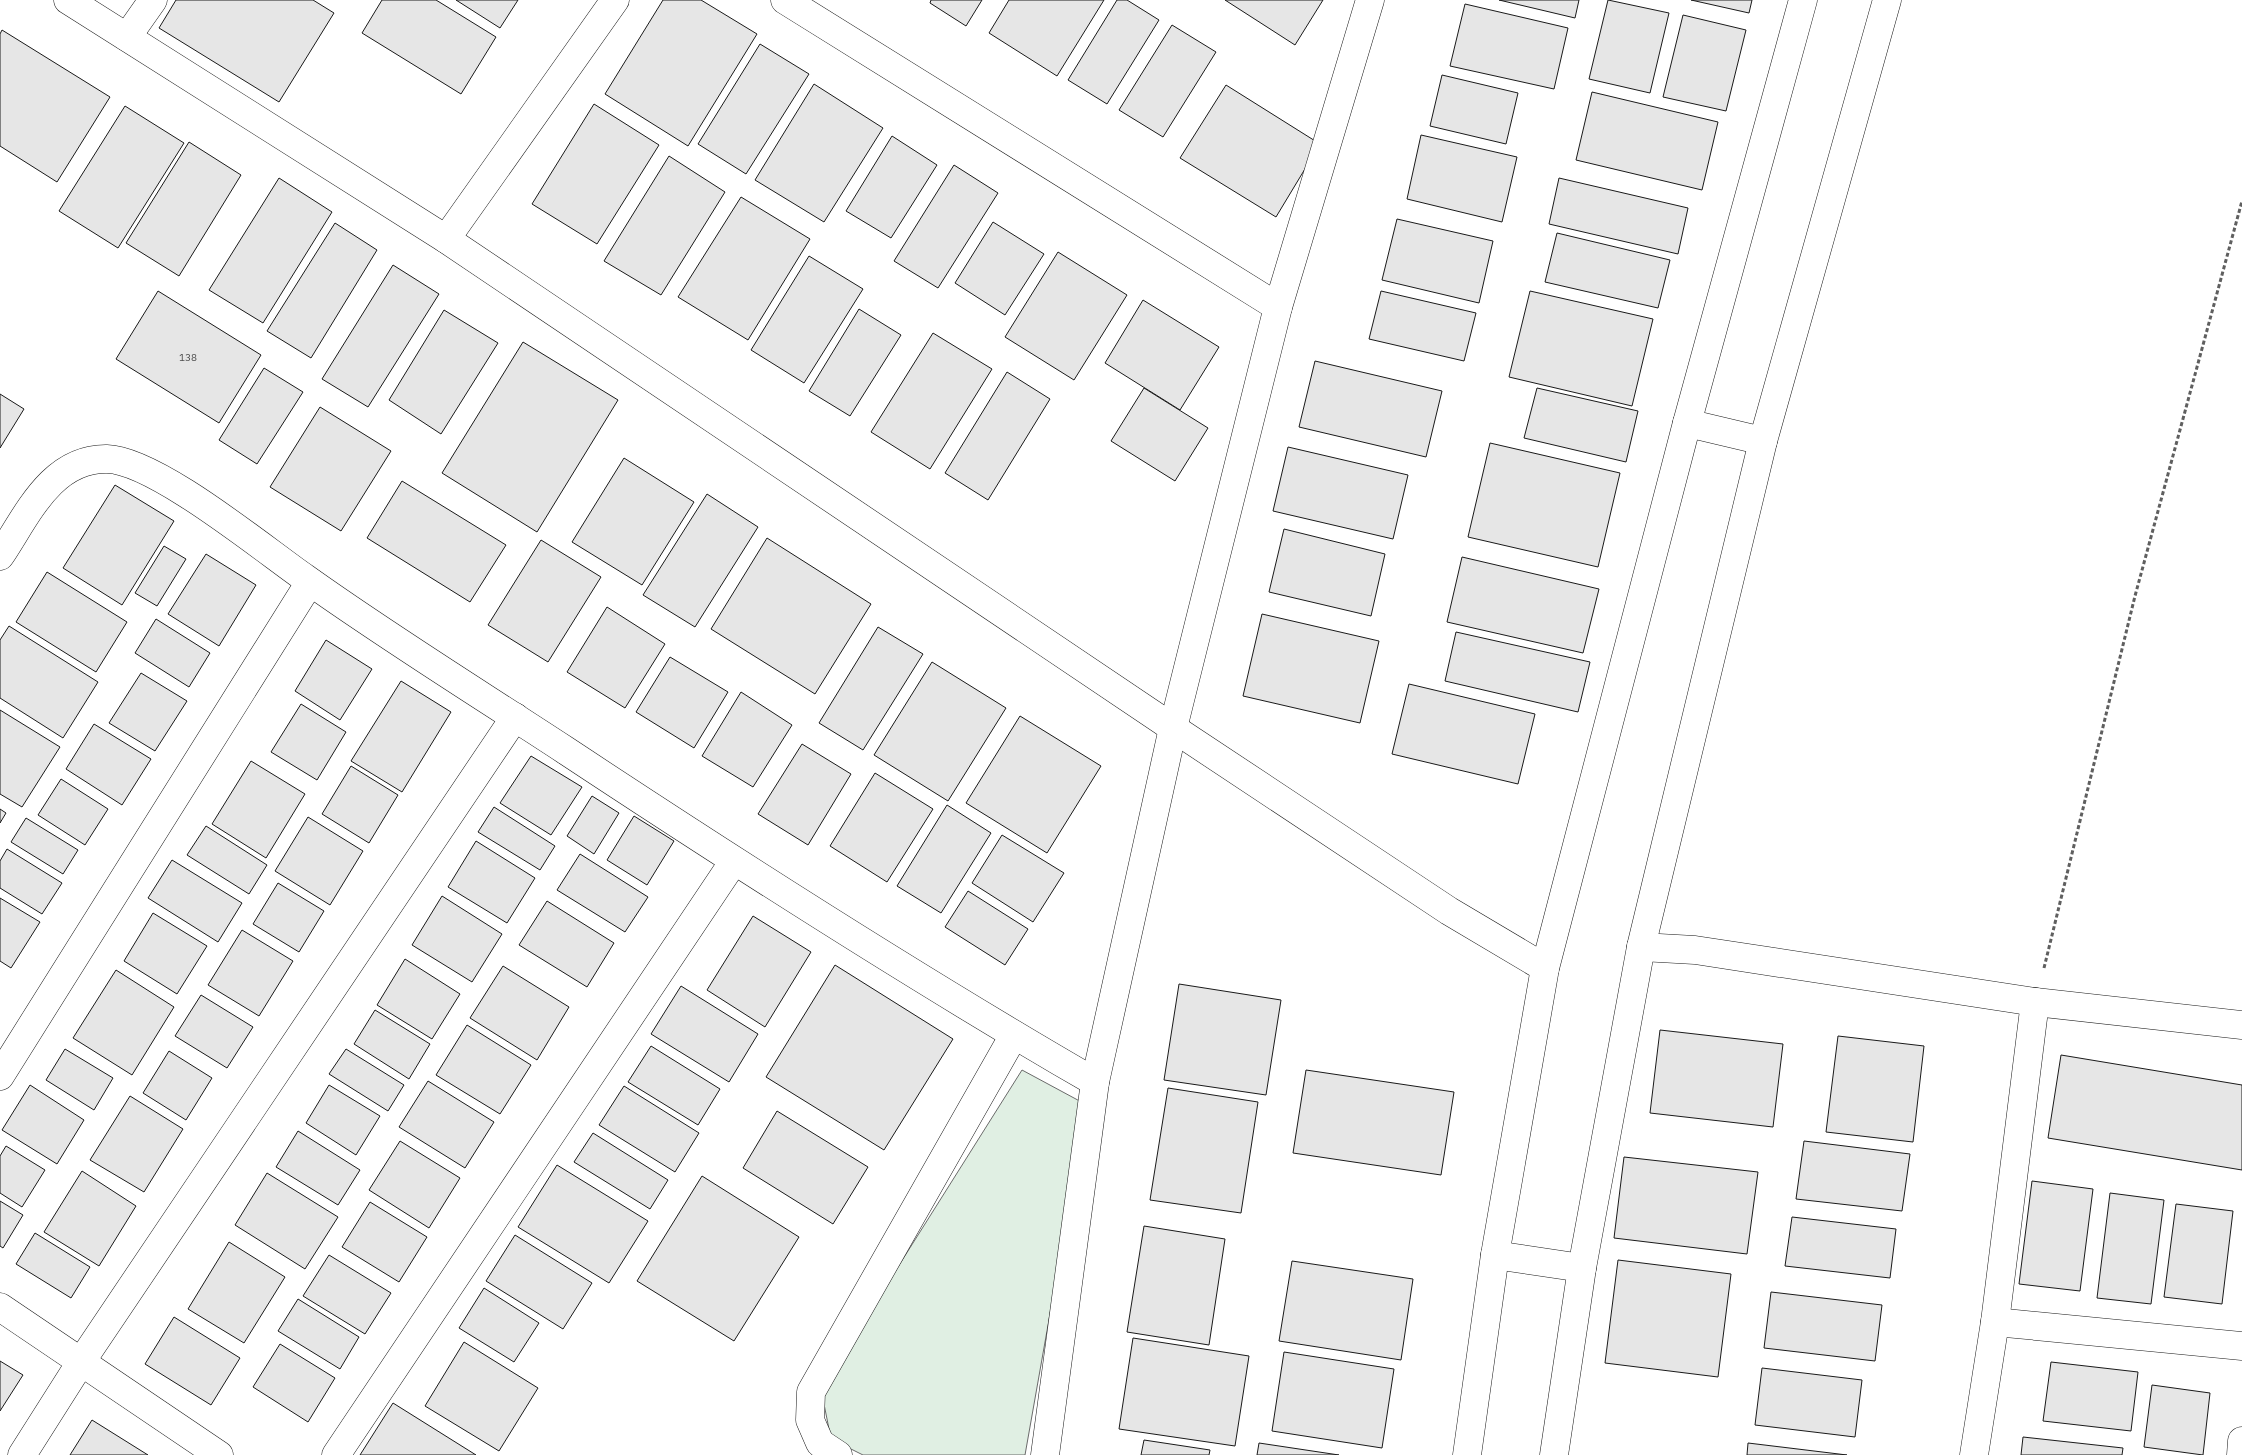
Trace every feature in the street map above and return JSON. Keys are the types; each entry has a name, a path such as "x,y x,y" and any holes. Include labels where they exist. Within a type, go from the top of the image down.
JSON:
{"street":[{"path":"68,0 446,239 1173,728 1449,911 1544,968"},
{"path":"127,37 153,0"},
{"path":"446,239 616,0"},
{"path":"784,0 1278,307"},
{"path":"1045,1455 1095,1082 1173,728 1278,307 1370,0"},
{"path":"1467,1455 1495,1255 1544,968 1802,0"},
{"path":"1554,1455 1582,1268 1641,947 1763,441 1887,0"},
{"path":"1688,423 1763,441"},
{"path":"0,556 46,486 68,468 86,460 111,459 141,468 189,495 310,582 734,861 1014,1035 1095,1082"},
{"path":"0,1076 310,582"},
{"path":"22,1455 81,1362 514,717"},
{"path":"336,1455 734,861"},
{"path":"1641,947 1695,950 2035,1002 2242,1025"},
{"path":"1974,1455 1995,1322 2035,1002"},
{"path":"838,1455 820,1443 810,1420 811,1392 1014,1035"},
{"path":"1495,1255 1582,1268"},
{"path":"0,1307 219,1455"},
{"path":"1995,1322 2242,1346"},
{"path":"2241,1455 2242,1441"}],"path":[{"path":"2035,1002 2135,596 2242,201"}],"green space":[{"path":"1022,1070 1087,1105 1025,1455 863,1455 831,1439 821,1389"}],"building":[{"path":"176,0 313,0 334,13 279,102 159,28"},
{"path":"382,0 436,0 496,37 461,94 362,33"},
{"path":"456,0 518,0 500,28"},
{"path":"663,0 701,0 757,34 688,146 605,94"},
{"path":"931,0 982,0 966,26 930,3"},
{"path":"1009,0 1104,0 1057,76 989,33"},
{"path":"1117,0 1127,0 1159,20 1107,104 1068,80"},
{"path":"1225,0 1323,0 1295,45"},
{"path":"1499,0 1579,0 1575,18"},
{"path":"1608,0 1669,13 1650,93 1589,79"},
{"path":"1691,0 1752,0 1749,13"},
{"path":"1465,4 1568,28 1554,89 1450,66"},
{"path":"1683,15 1746,30 1726,111 1663,97"},
{"path":"1172,25 1216,52 1163,137 1119,110"},
{"path":"2,30 110,97 57,182 0,146 0,34"},
{"path":"760,44 809,74 746,174 698,144"},
{"path":"1442,75 1518,93 1506,144 1430,126"},
{"path":"814,84 883,128 824,222 755,180"},
{"path":"1226,85 1320,144 1276,217 1180,158"},
{"path":"1592,92 1718,122 1702,190 1576,160"},
{"path":"594,104 659,145 597,244 532,204"},
{"path":"125,106 184,143 118,248 59,211"},
{"path":"1421,135 1517,157 1502,222 1407,199"},
{"path":"892,136 937,165 891,238 846,211"},
{"path":"189,142 241,175 179,276 126,243"},
{"path":"669,156 725,192 661,295 604,261"},
{"path":"954,165 998,193 938,288 894,261"},
{"path":"279,178 332,212 263,323 209,290"},
{"path":"1559,178 1688,208 1678,254 1549,224"},
{"path":"741,197 810,239 748,340 678,297"},
{"path":"1397,219 1493,241 1479,303 1382,280"},
{"path":"993,222 1044,254 1005,315 955,283"},
{"path":"335,223 377,250 311,358 267,331"},
{"path":"1557,233 1670,260 1658,308 1545,282"},
{"path":"1058,252 1127,295 1074,380 1005,337"},
{"path":"809,256 863,289 804,383 751,350"},
{"path":"393,265 439,294 368,407 322,379"},
{"path":"158,291 261,355 219,423 116,359"},
{"path":"1381,291 1476,313 1464,361 1369,339"},
{"path":"1530,291 1653,319 1632,406 1509,377"},
{"path":"1143,300 1219,347 1180,410 1105,363"},
{"path":"859,309 901,335 850,416 809,391"},
{"path":"444,310 498,343 441,434 389,400"},
{"path":"933,333 992,369 930,469 871,432"},
{"path":"523,342 618,400 537,532 442,473"},
{"path":"1315,361 1442,391 1426,457 1299,427"},
{"path":"264,368 303,392 257,464 219,440"},
{"path":"1007,372 1050,399 988,500 945,473"},
{"path":"1144,388 1208,428 1175,481 1111,441"},
{"path":"1537,388 1638,411 1626,462 1524,438"},
{"path":"0,394 24,409 0,448"},
{"path":"320,407 391,451 341,531 270,487"},
{"path":"1490,443 1620,473 1598,567 1468,537"},
{"path":"1288,447 1408,475 1393,539 1273,511"},
{"path":"624,458 694,502 642,585 572,542"},
{"path":"402,481 506,545 470,602 367,538"},
{"path":"115,485 174,521 122,605 63,568"},
{"path":"707,494 758,527 695,627 643,595"},
{"path":"1284,529 1385,554 1371,616 1269,592"},
{"path":"767,538 871,604 815,694 711,629"},
{"path":"541,540 601,577 548,662 488,625"},
{"path":"164,546 186,559 157,606 135,593"},
{"path":"206,554 256,585 219,646 168,614"},
{"path":"1462,557 1599,589 1583,653 1447,622"},
{"path":"47,572 127,622 96,672 16,622"},
{"path":"607,607 665,644 625,708 567,672"},
{"path":"1262,614 1379,641 1360,723 1243,696"},
{"path":"156,619 210,653 189,687 135,653"},
{"path":"9,626 98,682 63,738 0,698 0,640"},
{"path":"878,627 923,654 863,750 819,723"},
{"path":"1456,632 1590,662 1578,712 1445,681"},
{"path":"326,640 372,669 340,720 295,691"},
{"path":"670,657 728,692 694,748 636,712"},
{"path":"932,662 1006,708 948,801 874,755"},
{"path":"141,673 187,701 155,751 109,723"},
{"path":"401,681 451,712 402,792 351,761"},
{"path":"1409,684 1535,714 1518,784 1392,754"},
{"path":"741,692 792,725 753,787 702,756"},
{"path":"301,704 346,732 317,780 271,752"},
{"path":"0,710 60,747 22,807 0,794"},
{"path":"1020,716 1101,766 1047,853 966,803"},
{"path":"94,724 151,759 122,805 66,769"},
{"path":"802,744 851,774 808,845 758,814"},
{"path":"531,756 582,787 551,835 500,803"},
{"path":"251,761 305,794 266,858 212,824"},
{"path":"351,766 398,795 369,843 322,814"},
{"path":"875,773 933,809 887,882 830,846"},
{"path":"61,779 108,809 85,845 38,815"},
{"path":"592,796 619,813 594,854 567,836"},
{"path":"947,805 991,833 941,913 897,886"},
{"path":"494,807 555,846 540,870 478,832"},
{"path":"0,809 6,813 0,823"},
{"path":"634,816 674,841 647,885 607,860"},
{"path":"308,817 363,851 330,905 275,871"},
{"path":"26,818 78,850 63,874 11,842"},
{"path":"206,826 267,865 249,894 187,855"},
{"path":"1002,835 1064,873 1033,922 972,883"},
{"path":"476,841 535,878 507,923 448,887"},
{"path":"7,849 62,883 42,914 0,888 0,861"},
{"path":"580,854 648,897 625,932 557,890"},
{"path":"172,860 242,903 218,942 148,898"},
{"path":"278,883 324,911 299,952 253,924"},
{"path":"968,891 1028,929 1005,965 945,927"},
{"path":"442,896 502,934 472,982 412,945"},
{"path":"0,898 40,922 11,968 0,961"},
{"path":"547,901 614,943 587,987 519,945"},
{"path":"153,913 207,946 177,994 124,961"},
{"path":"753,916 811,952 765,1027 707,990"},
{"path":"242,930 293,961 259,1016 208,985"},
{"path":"405,959 460,994 432,1039 377,1005"},
{"path":"835,965 953,1039 884,1150 766,1077"},
{"path":"503,966 569,1007 537,1060 470,1018"},
{"path":"116,970 174,1007 132,1075 73,1038"},
{"path":"1179,984 1281,1000 1266,1095 1164,1080"},
{"path":"681,986 758,1034 729,1082 651,1034"},
{"path":"201,995 253,1027 227,1068 175,1036"},
{"path":"375,1010 430,1044 409,1079 354,1044"},
{"path":"467,1025 531,1065 500,1114 436,1075"},
{"path":"1660,1030 1783,1044 1773,1127 1650,1113"},
{"path":"1838,1036 1924,1046 1913,1142 1826,1132"},
{"path":"651,1046 720,1089 698,1125 628,1082"},
{"path":"65,1049 113,1078 94,1110 46,1080"},
{"path":"346,1049 404,1085 388,1111 329,1074"},
{"path":"169,1051 212,1078 186,1120 143,1093"},
{"path":"2061,1055 2242,1085 2242,1170 2048,1138"},
{"path":"1306,1070 1454,1092 1441,1175 1293,1153"},
{"path":"428,1081 494,1122 465,1168 399,1127"},
{"path":"30,1085 84,1120 57,1164 2,1130"},
{"path":"329,1085 380,1116 356,1155 306,1123"},
{"path":"624,1086 699,1133 675,1172 599,1125"},
{"path":"1168,1088 1258,1102 1241,1213 1150,1200"},
{"path":"130,1096 183,1129 144,1192 90,1160"},
{"path":"777,1111 868,1167 833,1224 743,1168"},
{"path":"298,1131 360,1170 338,1205 276,1167"},
{"path":"593,1133 668,1180 650,1209 574,1162"},
{"path":"400,1141 460,1178 429,1228 369,1190"},
{"path":"1804,1141 1910,1154 1902,1211 1796,1199"},
{"path":"6,1146 45,1170 22,1207 0,1193 0,1156"},
{"path":"1624,1157 1758,1172 1747,1254 1614,1238"},
{"path":"557,1165 648,1221 609,1283 518,1227"},
{"path":"82,1171 136,1206 99,1266 44,1232"},
{"path":"267,1173 338,1217 305,1269 235,1225"},
{"path":"702,1176 799,1237 734,1341 637,1281"},
{"path":"2032,1181 2093,1189 2080,1291 2019,1284"},
{"path":"2110,1193 2164,1200 2151,1304 2097,1298"},
{"path":"0,1201 23,1215 3,1248 0,1246"},
{"path":"370,1202 427,1237 399,1282 342,1247"},
{"path":"2176,1204 2233,1211 2222,1304 2164,1297"},
{"path":"1792,1217 1896,1229 1890,1278 1785,1266"},
{"path":"1144,1226 1225,1239 1209,1345 1127,1332"},
{"path":"35,1233 90,1267 71,1298 16,1264"},
{"path":"515,1235 592,1283 563,1329 486,1281"},
{"path":"229,1242 285,1277 244,1343 188,1309"},
{"path":"329,1255 391,1293 365,1334 303,1296"},
{"path":"1618,1260 1731,1274 1718,1377 1605,1363"},
{"path":"1292,1261 1413,1279 1401,1360 1279,1341"},
{"path":"484,1288 539,1323 514,1362 459,1328"},
{"path":"1771,1292 1882,1305 1875,1361 1764,1348"},
{"path":"298,1299 359,1337 340,1369 278,1331"},
{"path":"174,1317 240,1358 211,1405 145,1364"},
{"path":"1133,1338 1249,1356 1235,1446 1119,1429"},
{"path":"464,1342 538,1388 499,1451 425,1406"},
{"path":"280,1344 335,1378 308,1422 253,1387"},
{"path":"1284,1352 1394,1369 1382,1448 1272,1431"},
{"path":"0,1361 23,1375 0,1411"},
{"path":"2051,1362 2138,1372 2131,1431 2043,1421"},
{"path":"1762,1368 1862,1380 1855,1437 1755,1425"},
{"path":"2152,1385 2210,1393 2203,1455 2144,1447"},
{"path":"393,1403 476,1455 360,1455"},
{"path":"92,1420 148,1455 70,1455"},
{"path":"2023,1437 2123,1448 2122,1455 2021,1455"},
{"path":"1144,1440 1210,1450 1209,1455 1141,1455"},
{"path":"1259,1443 1339,1455 1257,1455"},
{"path":"1748,1443 1847,1455 1747,1455"}]}
